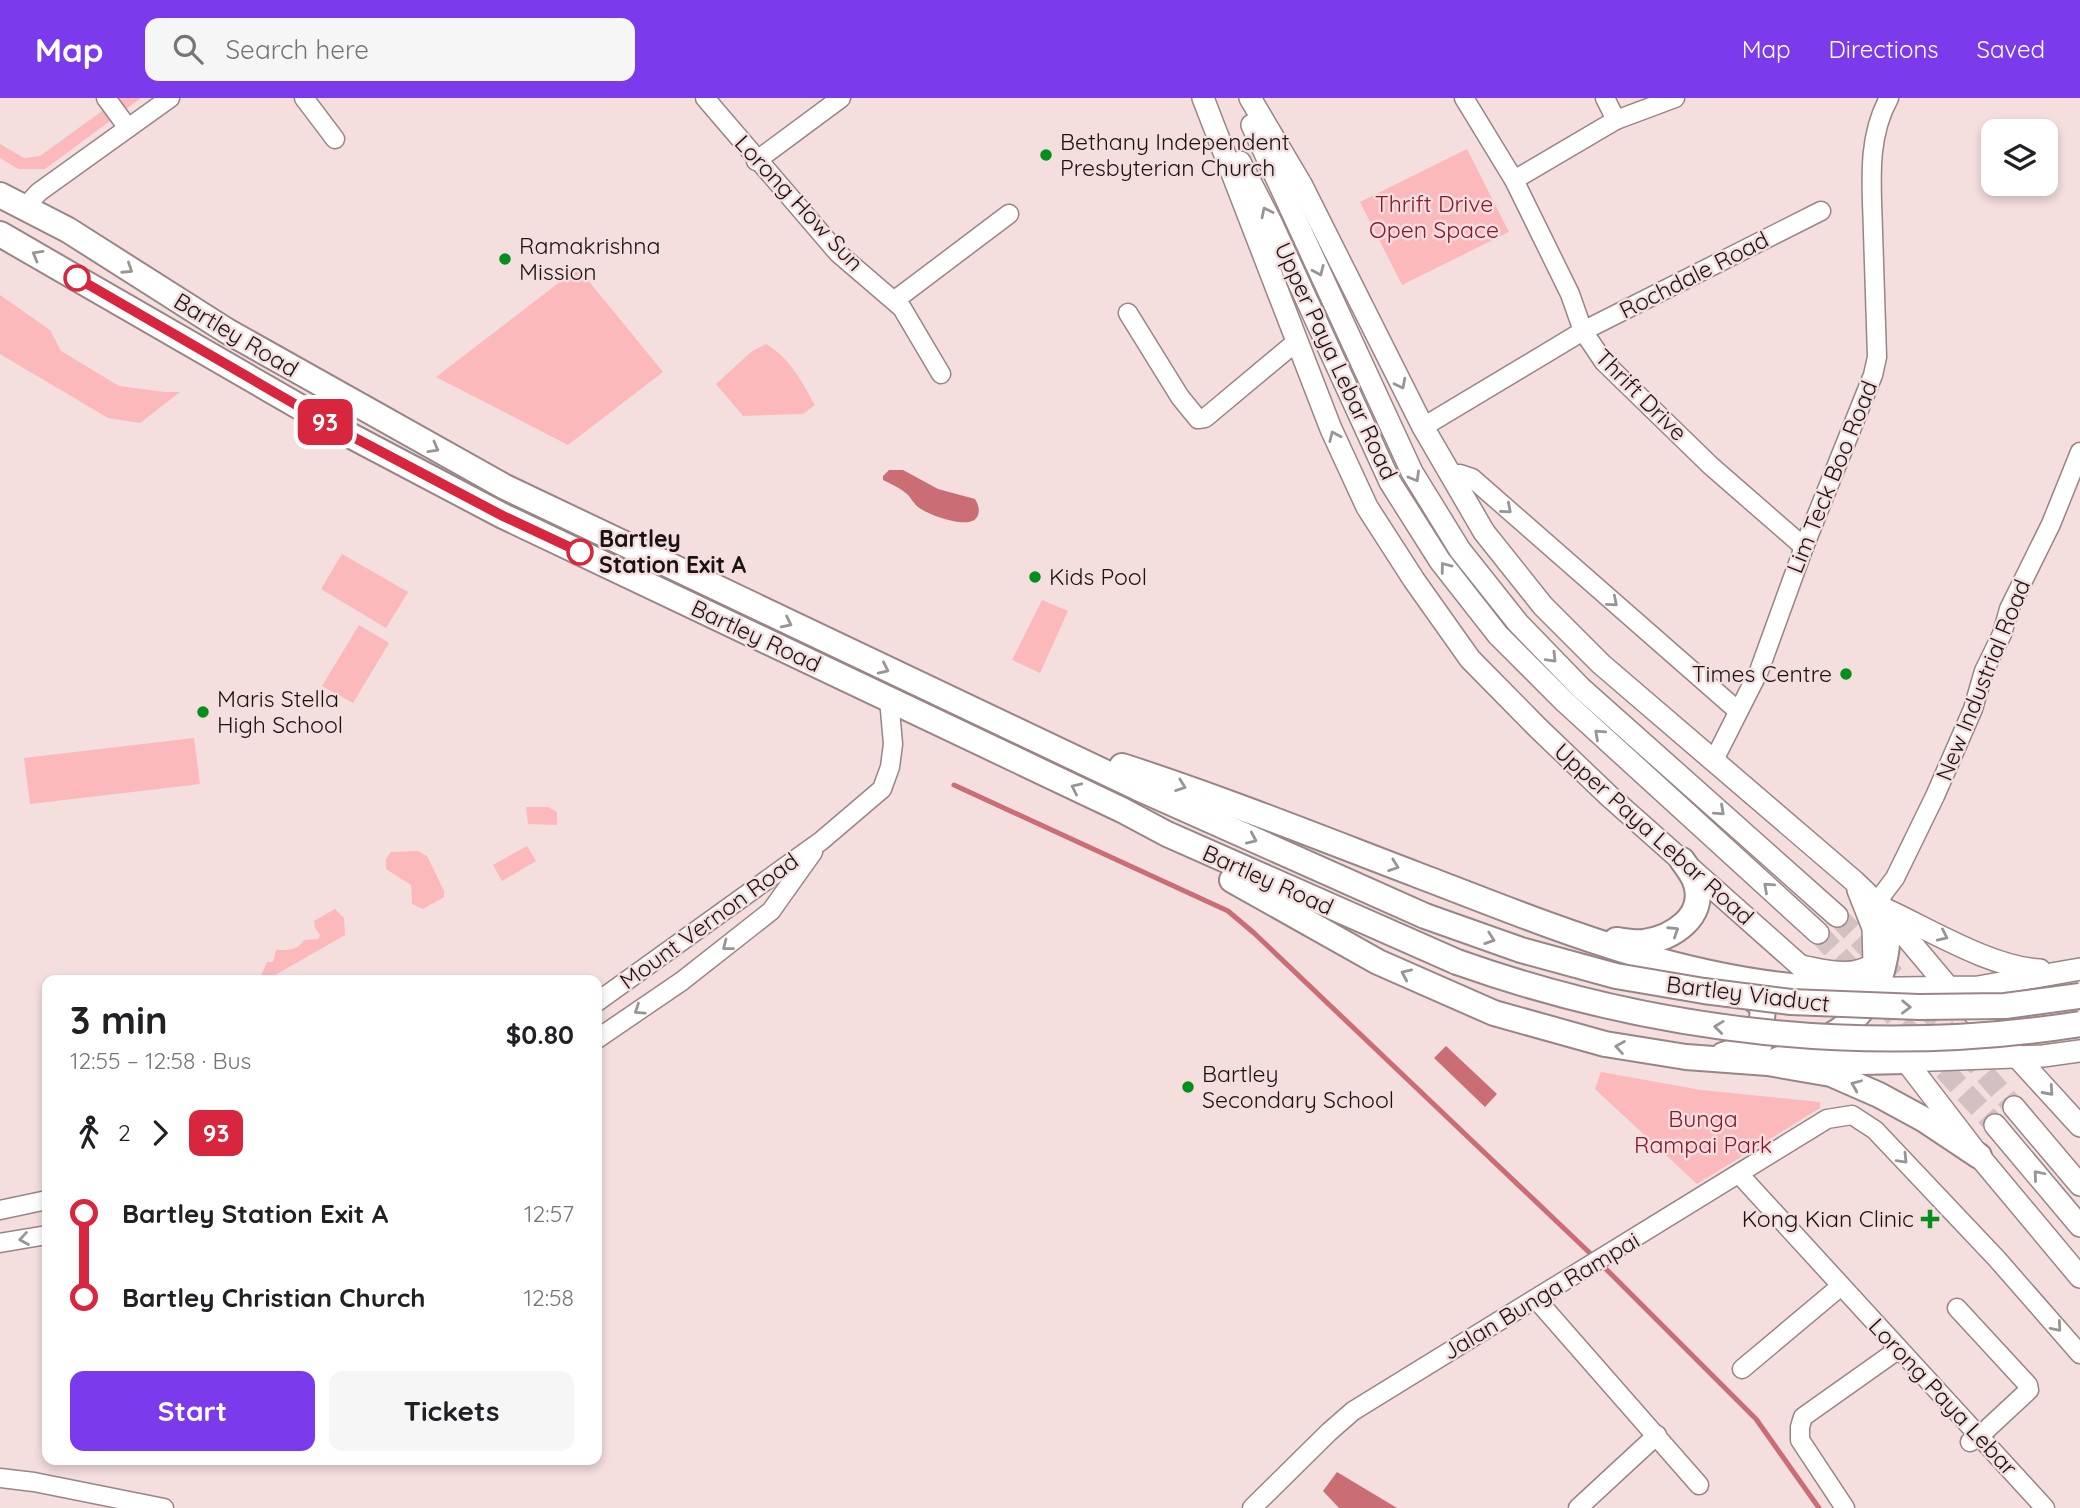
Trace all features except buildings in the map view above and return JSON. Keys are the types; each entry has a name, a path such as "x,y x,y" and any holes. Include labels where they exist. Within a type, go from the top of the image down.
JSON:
{"highway":[{"name":"Bartley Road","path":"0,195 68,230 227,331 505,487 1070,756 1425,916"},
{"name":"Bartley Road","path":"0,234 338,429 494,511 1122,810 1167,834 1457,962"},
{"path":"1070,756 1102,759 1147,774 1603,945 1691,971 1826,989"},
{"path":"1167,834 1177,847 1193,858 1378,962 1494,1013 1605,1044 1686,1057 1768,1063 1831,1074 1925,1120 1979,1156"},
{"path":"1584,937 1642,942 1679,930 1692,914 1697,900 1696,883 1682,860"},
{"path":"1768,1063 1819,1044 1858,1017 1877,988 1888,941 1878,905"},
{"name":"Bartley Viaduct","path":"1425,916 1521,950 1616,976 1791,1002 1919,1007 2005,1006 2080,996"},
{"name":"Bartley Viaduct","path":"1457,962 1510,981 1641,1015 1778,1034 1846,1039 1906,1039 1978,1036 2080,1024"},
{"path":"1712,1058 1760,1043 1763,1007 1729,978"},
{"path":"1768,1063 1906,1061"}],"main road":[{"name":"Upper Paya Lebar Road","path":"1203,98 1296,342 1331,429 1367,507 1470,659 1556,745 1906,1061 1979,1156 2080,1277"},
{"name":"Upper Paya Lebar Road","path":"1203,98 1271,222 1390,482 1440,561 1498,635 1565,702 1818,933"},
{"name":"Upper Paya Lebar Road","path":"1238,98 1412,472 1460,550 1518,623 1581,688 1837,916"},
{"name":"Upper Paya Lebar Road","path":"1250,98 1301,184 1423,427 1484,533 1543,606 1601,664 1854,881 1949,988 2080,1126"},
{"path":"1801,966 1842,973 1868,968 1874,963 1873,928 1854,881"},
{"path":"1878,905 2021,970 2075,971"},
{"path":"1826,989 1978,987 2075,971"},
{"path":"1906,1061 2080,1052"},
{"path":"2014,1107 2080,1185"},
{"path":"1995,1125 2080,1226"}],"street":[{"path":"106,98 128,128"},
{"path":"23,209 39,192 170,98"},
{"path":"304,98 335,139"},
{"name":"Lorong How Sun","path":"705,98 838,253 895,300 910,317 941,374"},
{"path":"756,160 841,98"},
{"name":"Thrift Drive","path":"1464,98 1514,180 1563,278 1583,331 1604,362 1711,466 1804,547"},
{"path":"1605,98 1616,121"},
{"path":"1514,180 1616,121 1675,98"},
{"name":"Lim Teck Boo Road","path":"1714,760 1759,671 1804,547 1873,375 1877,357 1871,167 1881,111 1889,98"},
{"name":"Rochdale Road","path":"1423,427 1583,331 1821,211"},
{"path":"895,300 1009,214"},
{"name":"Upper Paya Lebar Road","path":"1128,313 1180,397 1198,419 1205,418 1296,342"},
{"name":"New Industrial Road","path":"1878,905 1895,878 1935,796 1973,709 1984,671 2002,634 2009,608 2051,524 2080,452"},
{"path":"1451,474 1472,478 1738,712"},
{"name":"Mount Vernon Road","path":"602,998 821,841 882,789 890,767 892,744 889,699"},
{"name":"Mount Vernon Road","path":"602,1036 682,981 771,911 821,841"},
{"name":"Jalan Bunga Rampai","path":"1252,1508 1353,1411 1827,1119 1852,1115 1875,1130 1936,1193 2080,1354"},
{"name":"Lorong Paya Lebar","path":"1739,1174 1899,1349 1974,1439 2045,1508"},
{"path":"0,1197 40,1201"},
{"path":"0,1210 40,1201"},
{"path":"0,1243 42,1236"},
{"path":"1742,1369 1841,1286"},
{"path":"1536,1299 1699,1485"},
{"path":"1957,1308 2028,1385 2029,1390 1974,1439"},
{"path":"1845,1508 1800,1440 1803,1418 1899,1349"},
{"path":"1578,1508 1657,1435"},
{"path":"0,1478 34,1482 164,1508"}],"green space":[{"path":"120,98 141,98 45,169 18,169 0,158 0,144 24,158 40,156"},
{"name":"Thrift Drive Open Space","path":"1467,149 1509,232 1402,285 1360,202"},
{"path":"578,268 663,372 568,445 436,377"},
{"path":"0,295 50,330 61,351 119,386 180,392 140,423 108,418 0,354"},
{"path":"766,344 789,364 815,405 803,414 743,416 716,384 751,352"},
{"path":"342,554 408,592 386,628 321,589"},
{"path":"1042,600 1068,611 1040,673 1012,660"},
{"path":"359,625 389,643 353,703 322,686"},
{"path":"194,738 200,784 30,804 24,758"},
{"path":"526,807 548,807 557,812 557,825 528,824"},
{"path":"527,846 536,861 502,881 493,865"},
{"path":"418,851 427,856 444,891 444,897 423,909 412,904 411,885 386,869 386,859 391,852"},
{"path":"335,909 344,918 345,935 275,975 261,975 267,962 273,962 276,950 292,949 304,940 318,939 320,935 314,921"},
{"name":"Bunga Rampai Park","path":"1601,1072 1701,1090 1820,1102 1820,1108 1697,1184 1595,1089"}],"shaded area":[{"path":"889,470 903,470 938,489 975,499 978,515 974,520 959,522 940,518 923,510 904,492 883,480"},
{"path":"1446,1046 1497,1094 1485,1107 1434,1058"},
{"path":"1337,1472 1397,1508 1339,1508 1323,1491"}],"waterway":[{"path":"954,785 1228,911 1594,1257"},
{"path":"1601,1264 1756,1419 1819,1508"}],"tunnel":[{"path":"1837,916 1940,1023 2014,1107"},
{"path":"1818,933 1995,1125"}],"bus line":[{"name":"93","path":"77,278 338,429 503,516 580,552"}],"place":[{"name":"Bethany Independent Presbyterian Church","path":"1046,155"},
{"name":"Ramakrishna Mission","path":"505,259"},
{"name":"Bartley Station Exit A","path":"580,552"},
{"name":"Kids Pool","path":"1035,577"},
{"name":"Times Centre","path":"1846,674"},
{"name":"Maris Stella High School","path":"203,712"},
{"name":"Bartley Secondary School","path":"1188,1087"},
{"name":"Kong Kian Clinic","path":"1930,1219"}]}
